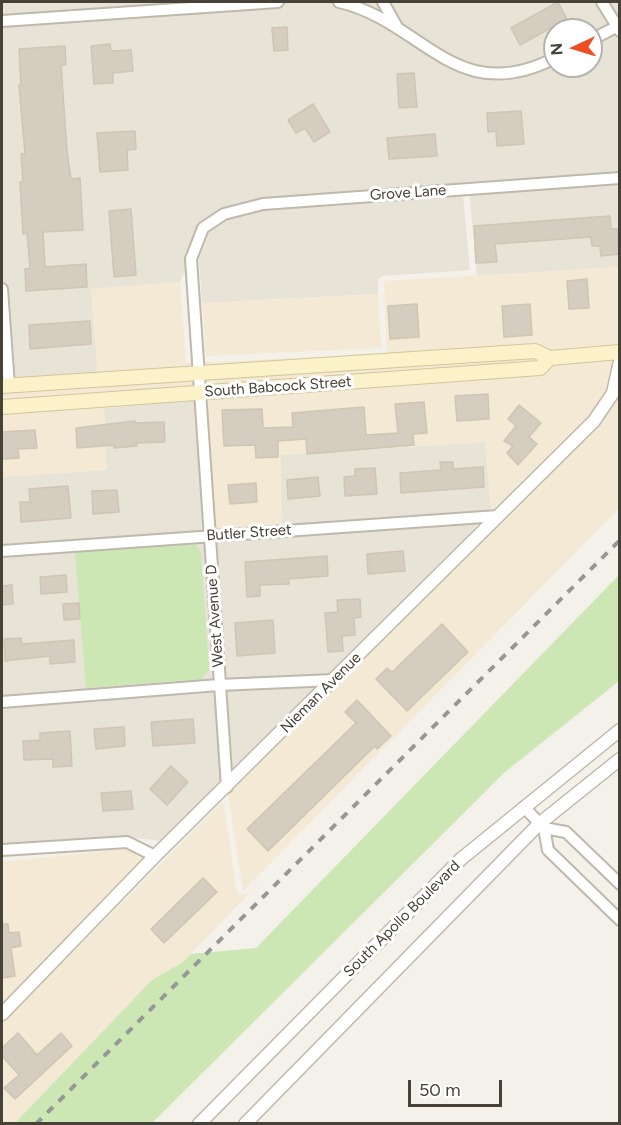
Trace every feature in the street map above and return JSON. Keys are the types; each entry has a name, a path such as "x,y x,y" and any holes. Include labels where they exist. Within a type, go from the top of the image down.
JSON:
{"main road":[{"name":"South Babcock Street","path":"5,386 535,351 550,358 620,352"},
{"name":"South Babcock Street","path":"2,407 540,368 550,358"}],"street":[{"path":"2,21 170,6 278,2"},
{"path":"339,2 361,7 398,28 452,64 492,75 543,65"},
{"path":"383,2 398,28"},
{"path":"602,2 619,28 603,35"},
{"name":"Grove Lane","path":"203,228 224,214 263,204 620,178"},
{"name":"West Avenue D","path":"203,228 192,259 227,787"},
{"path":"2,289 5,386"},
{"name":"Nieman Avenue","path":"2,1014 155,856 227,787 606,407 613,393 620,361"},
{"name":"Butler Street","path":"2,550 498,516"},
{"path":"2,702 219,685 333,681"},
{"name":"South Apollo Boulevard","path":"199,1124 461,859 620,730"},
{"name":"South Apollo Boulevard","path":"245,1124 542,826 620,759"},
{"path":"524,807 542,826 548,850 620,920"},
{"path":"542,826 566,832 620,884"},
{"path":"2,850 127,842 155,856"}],"shaded area":[{"path":"2,2 619,2 619,267 477,276 469,189 263,204 203,228 180,282 92,289 98,377 2,382"},
{"path":"463,196 470,270 382,276 378,280 378,294 202,303 199,260 209,232 227,220 265,210"},
{"path":"619,267 619,508 243,891 227,787 497,516 491,508 485,442 281,455 282,530 209,535 201,400 104,408 107,470 2,477 2,382 98,377 91,289 180,282 186,363 387,354 384,281"},
{"path":"378,294 381,348 206,356 202,303"},
{"path":"202,400 280,455 485,442 491,508 464,541 163,841 128,837 2,847 2,477 106,470 104,408"},
{"path":"223,801 237,893 246,895 262,880 183,962 152,980 15,1123 2,1124 2,1023"},
{"path":"126,849 143,858 2,1004 2,862"}],"green space":[{"path":"194,543 201,552 209,670 201,679 86,688 75,552"},
{"path":"619,575 619,681 505,772 152,1123 15,1123 152,980 183,962 191,954 256,948"}],"building":[{"path":"558,2 566,18 543,18 543,32 520,45 511,28"},
{"path":"287,27 288,50 274,51 272,28"},
{"path":"110,44 111,51 131,50 133,71 113,73 113,83 94,84 91,46"},
{"path":"65,46 66,65 61,65 67,151 71,179 80,178 83,230 43,232 45,267 86,264 87,287 26,291 25,269 30,268 27,233 23,234 20,182 23,182 21,154 25,154 19,85 21,85 19,49"},
{"path":"414,73 417,107 399,108 397,74"},
{"path":"313,104 330,132 314,142 305,128 296,133 288,120"},
{"path":"521,111 524,144 497,146 496,131 488,132 487,113"},
{"path":"135,131 136,149 127,150 128,170 100,172 97,133"},
{"path":"435,134 437,156 389,159 387,138"},
{"path":"131,209 136,275 114,277 109,211"},
{"path":"610,216 611,229 620,229 620,254 601,256 600,246 592,246 591,237 495,244 497,262 476,263 474,226"},
{"path":"587,279 589,308 569,309 567,281"},
{"path":"417,304 419,337 390,339 388,306"},
{"path":"530,304 532,335 504,337 502,306"},
{"path":"90,321 91,344 30,349 29,325"},
{"path":"488,394 489,419 457,421 455,396"},
{"path":"424,402 427,433 413,434 414,445 307,454 306,439 278,441 278,457 256,458 255,445 224,446 222,410 262,409 263,428 293,427 292,413 364,407 366,435 398,433 395,404"},
{"path":"519,405 541,423 529,437 537,444 518,465 507,453 513,446 504,441 516,426 508,419"},
{"path":"135,421 135,423 164,422 165,442 136,443 137,446 114,448 114,445 77,448 76,428"},
{"path":"35,430 37,448 18,449 19,458 2,459 2,432"},
{"path":"440,462 453,462 453,469 483,467 484,487 401,493 400,473 441,470"},
{"path":"375,468 377,494 345,496 344,477 355,476 355,469"},
{"path":"318,477 320,496 288,499 287,480"},
{"path":"256,483 257,502 230,504 228,485"},
{"path":"68,486 71,518 21,522 20,502 30,502 29,489"},
{"path":"117,490 119,512 93,514 92,491"},
{"path":"403,551 405,571 368,574 367,554"},
{"path":"327,556 328,576 288,579 289,584 260,585 260,596 247,597 245,562"},
{"path":"66,575 67,592 41,594 40,577"},
{"path":"12,585 13,604 2,605 2,586"},
{"path":"360,599 361,617 354,618 355,635 342,636 343,651 328,652 325,613 338,612 337,600"},
{"path":"79,603 80,619 64,620 63,604"},
{"path":"273,620 275,653 237,656 235,623"},
{"path":"442,624 468,652 407,711 376,679 387,668 392,672"},
{"path":"21,638 22,644 74,640 75,662 50,664 50,656 5,661 4,639"},
{"path":"357,700 391,736 377,749 375,746 268,851 247,829 356,723 345,712"},
{"path":"193,719 195,743 153,746 151,722"},
{"path":"124,727 125,746 96,749 94,729"},
{"path":"70,731 72,766 53,767 53,759 24,760 23,741 40,740 40,733"},
{"path":"171,766 188,782 167,805 150,789"},
{"path":"131,791 133,809 103,811 101,793"},
{"path":"203,878 217,892 164,943 151,929"},
{"path":"2,924 8,924 9,933 19,932 21,946 11,948 15,976 2,978"},
{"path":"18,1033 37,1055 61,1033 72,1046 15,1099 4,1088 19,1075 2,1056 2,1048"}],"railway":[{"path":"36,1124 620,540"}]}
